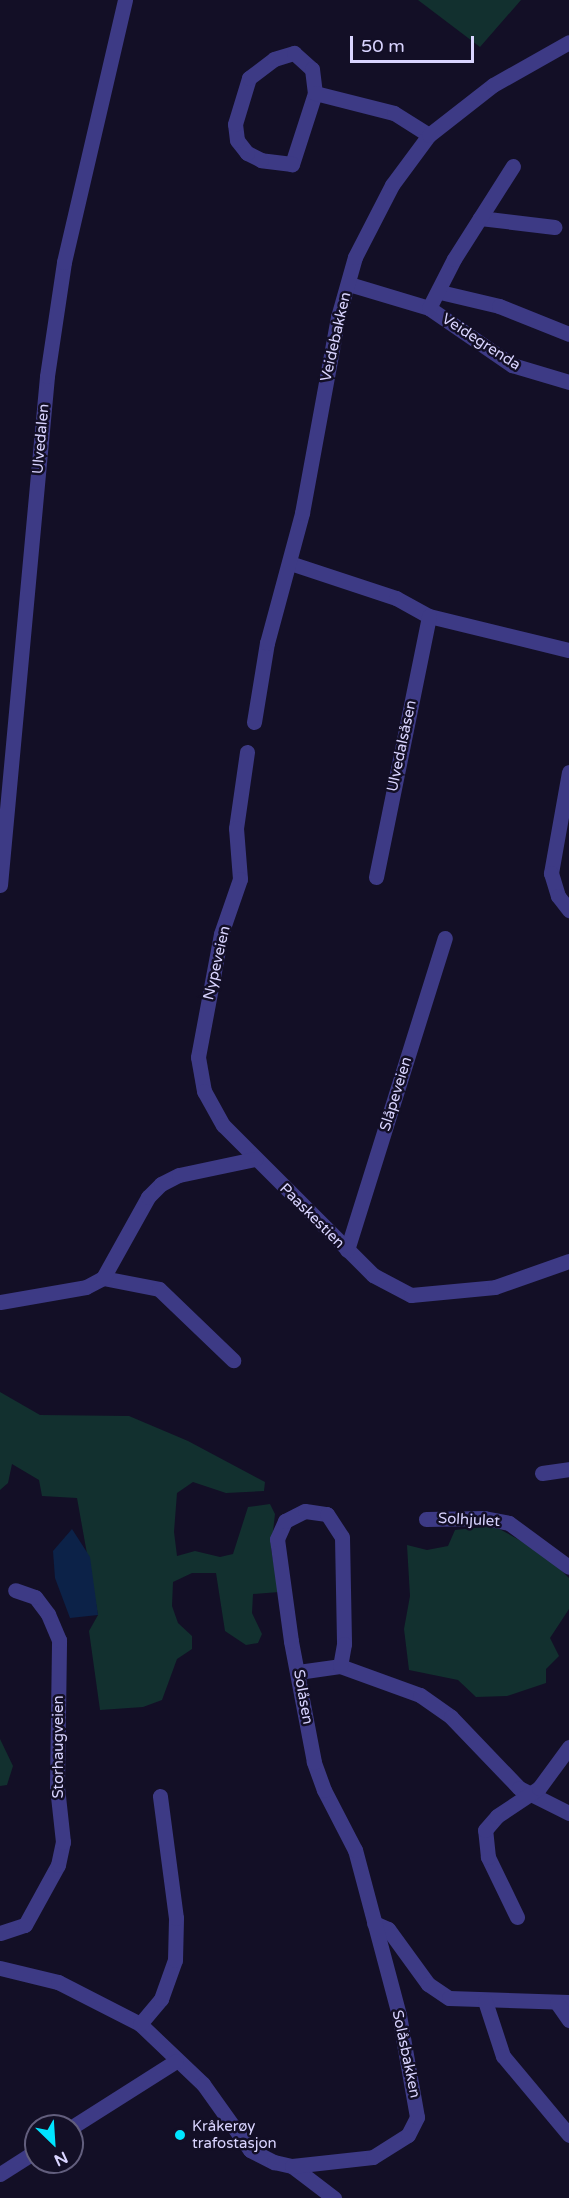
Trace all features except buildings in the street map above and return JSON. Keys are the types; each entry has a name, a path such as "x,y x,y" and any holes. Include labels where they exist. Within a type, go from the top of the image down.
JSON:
{"street":[{"name":"Ulvedalen","path":"0,885 47,376 64,262 125,0"},
{"name":"Veidebakken","path":"254,722 267,643 290,563 338,318 356,257 381,204 429,135 485,91 569,42"},
{"path":"294,53 312,69 315,93 292,164 261,159 247,153 237,140 235,124 249,78 260,67 294,53"},
{"path":"315,93 394,113 429,135"},
{"name":"Veidegrenda","path":"429,308 440,292 454,259 513,166"},
{"path":"480,218 554,227"},
{"name":"Veidegrenda","path":"349,284 401,297 429,308 512,365 569,382"},
{"name":"Veidegrenda","path":"440,292 499,306 569,334"},
{"path":"290,563 396,598 429,616 569,650"},
{"name":"Ulvedalsåsen","path":"376,877 429,616"},
{"name":"Nypeveien","path":"247,752 236,828 240,879 221,934 198,1057 204,1091 223,1125 255,1159"},
{"path":"569,772 564,835 551,873 558,896 569,910"},
{"name":"Slåpeveien","path":"347,1250 445,938"},
{"path":"103,1278 148,1197 161,1184 179,1175 255,1159"},
{"name":"Paaskestien","path":"255,1159 373,1275 411,1295 495,1287 569,1261"},
{"path":"0,1302 78,1289 103,1278 159,1289 233,1360"},
{"path":"542,1473 569,1469"},
{"name":"Solåsen","path":"340,1666 344,1644 342,1537 327,1514 305,1511 285,1521 277,1539 298,1672 318,1775 355,1850 374,1923"},
{"name":"Solhjulet","path":"426,1519 509,1523 569,1567"},
{"name":"Storhaugveien","path":"0,1933 25,1925 58,1865 63,1842 57,1787 58,1640 48,1614 34,1597 15,1590"},
{"path":"298,1672 340,1666 420,1695 451,1717 530,1796 569,1813"},
{"path":"517,1917 488,1857 483,1837 490,1822 530,1796 569,1747"},
{"path":"140,2024 161,2000 175,1960 176,1918 160,1796"},
{"path":"374,1923 388,1929 434,1990 449,1998 563,2002 569,2020"},
{"name":"Solåsbakken","path":"292,2166 373,2157 392,2148 415,2125 415,2094 374,1923"},
{"path":"0,1968 58,1982 140,2024 176,2061 203,2084 250,2150 274,2162 292,2166 334,2198"},
{"path":"485,2001 503,2056 569,2135"},
{"path":"84,2119 176,2061"},
{"path":"0,2174 24,2159"}],"green space":[{"path":"418,0 521,0 480,47"},
{"path":"0,1392 40,1415 129,1416 188,1441 265,1482 264,1491 226,1493 193,1482 177,1493 174,1532 177,1556 195,1551 220,1557 233,1554 248,1507 270,1504 275,1514 271,1549 279,1592 253,1594 252,1613 262,1634 258,1643 246,1645 225,1631 216,1573 192,1573 173,1582 172,1606 178,1623 192,1636 192,1649 177,1659 162,1700 143,1707 100,1710 89,1631 98,1615 77,1498 42,1496 39,1480 12,1464 8,1483 0,1490"},
{"path":"494,1526 543,1553 569,1578 569,1609 550,1638 559,1656 546,1669 546,1683 507,1696 476,1697 458,1680 409,1670 404,1629 410,1596 407,1545 427,1550 448,1546 455,1530"},
{"path":"0,1739 13,1766 7,1785 0,1786"}],"water":[{"path":"72,1529 90,1557 98,1615 70,1618 55,1578 53,1551"}],"place":[{"name":"Kråkerøy trafostasjon","path":"180,2135"}]}
